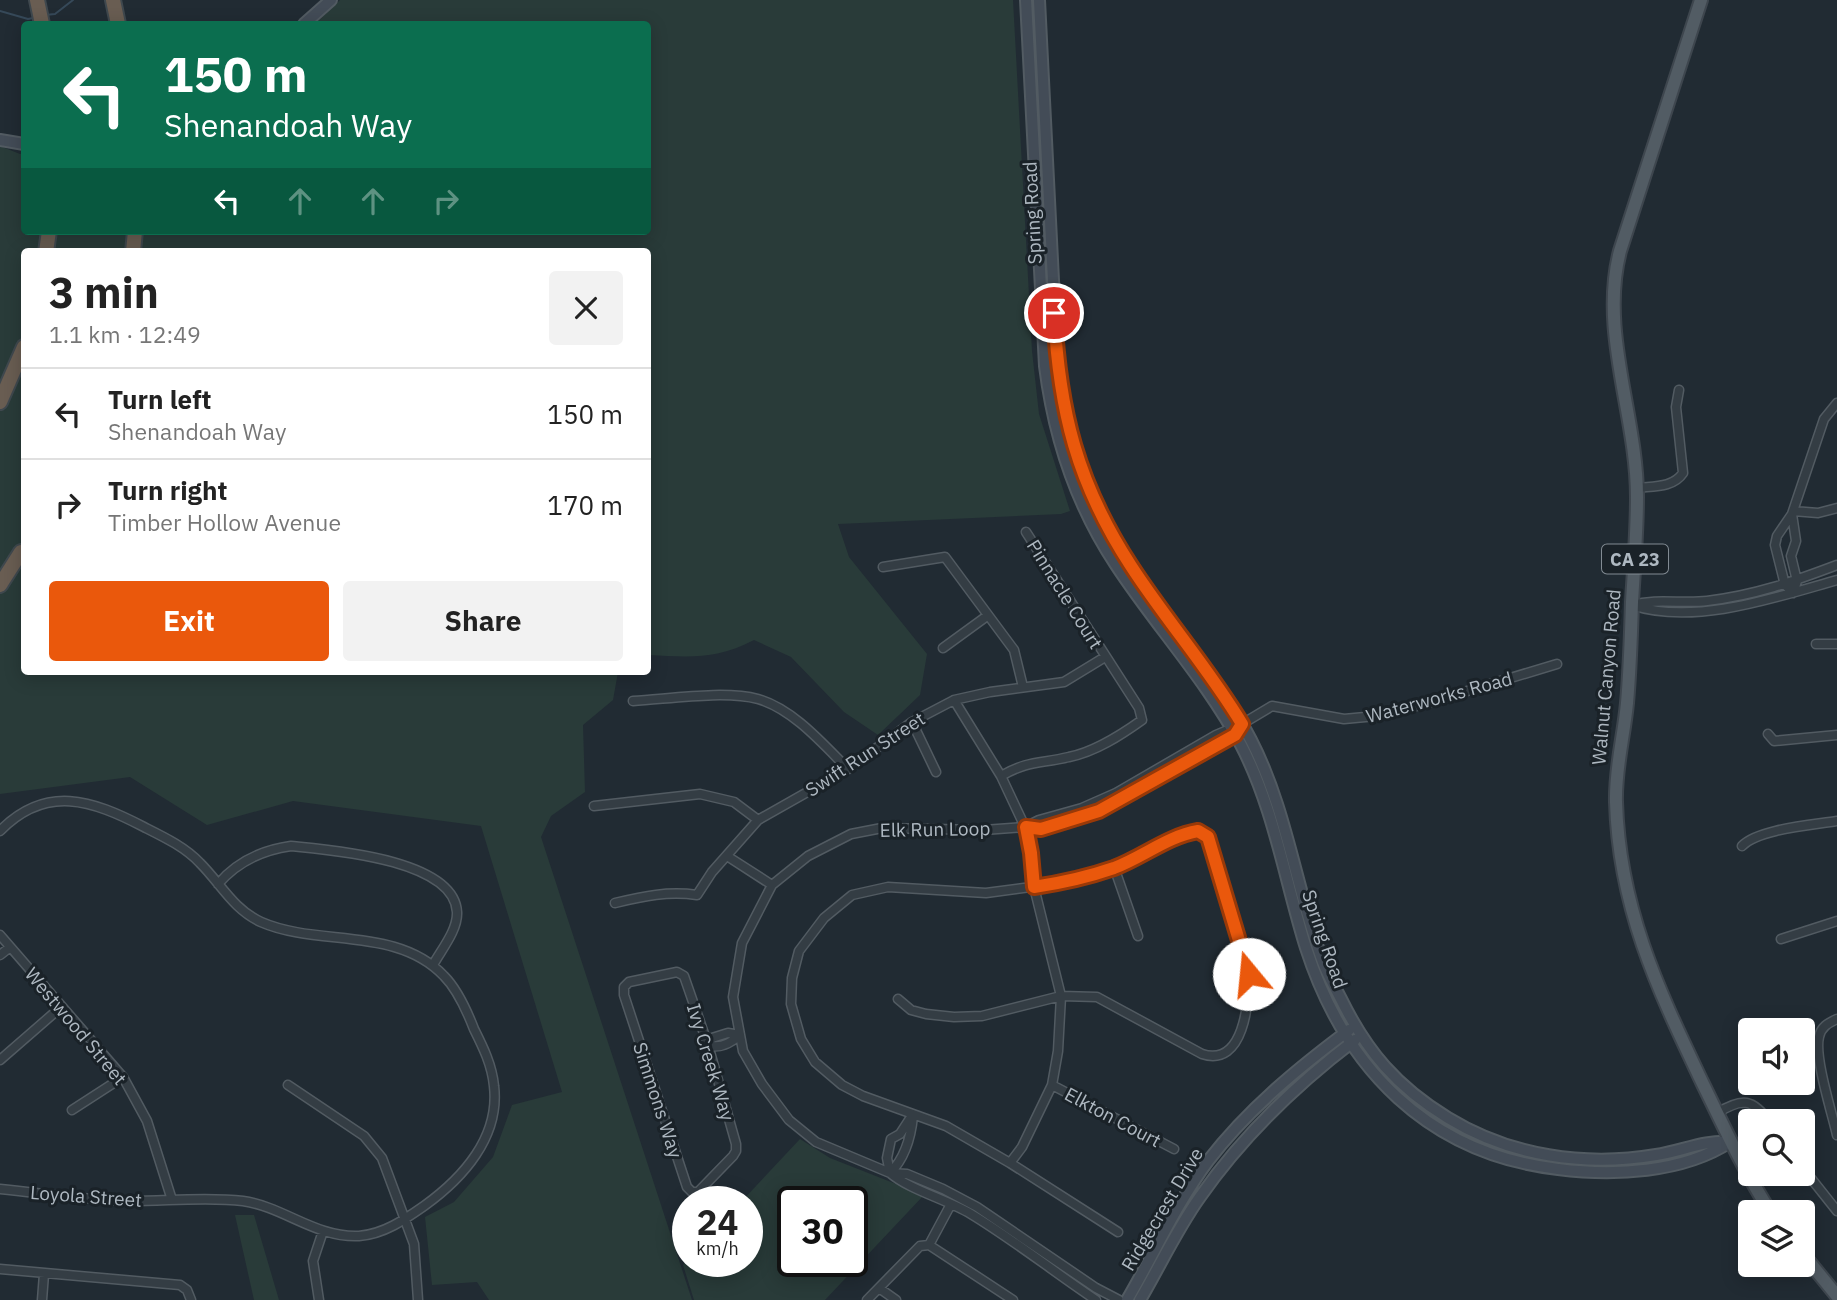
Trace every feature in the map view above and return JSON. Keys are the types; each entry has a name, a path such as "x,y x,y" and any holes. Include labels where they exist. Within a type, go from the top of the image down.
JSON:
{"highway":[{"path":"37,0 41,21"},
{"path":"113,0 117,21"},
{"path":"0,402 21,354"},
{"path":"0,577 21,552"},
{"path":"0,585 21,553"}],"main road":[{"path":"307,21 331,0"},
{"name":"Spring Road","path":"1026,0 1045,366 1059,440 1082,503 1107,551 1262,762 1276,798 1323,963 1352,1034 1407,1090 1449,1119 1490,1140 1532,1152 1583,1160 1647,1156 1710,1141 1730,1142"},
{"name":"Spring Road","path":"1039,0 1056,360 1072,441 1090,492 1113,536 1236,729"},
{"name":"Walnut Canyon Road","path":"1700,0 1614,277 1613,311 1637,488 1632,649 1616,799 1618,845 1635,920 1650,969 1730,1142 1763,1200"},
{"path":"0,140 21,144"},
{"name":"Ridgecrest Drive","path":"1127,1300 1164,1231 1208,1161 1259,1104 1352,1034"},
{"name":"Ridgecrest Drive","path":"1140,1300 1199,1198 1249,1135 1352,1034"},
{"path":"1815,1269 1837,1296"}],"street":[{"path":"1637,488 1667,485 1678,480 1683,473 1676,407 1679,390"},
{"path":"1793,593 1785,585 1776,551 1777,538 1793,513 1824,419 1837,403"},
{"path":"1793,513 1818,513 1837,508"},
{"path":"1793,513 1796,541 1791,556 1797,581 1793,593"},
{"name":"Pinnacle Court","path":"1001,776 1018,766 1080,753 1143,720 1139,708 1026,532"},
{"path":"1777,538 1790,534 1796,541"},
{"path":"883,567 945,557 1014,650 1023,687"},
{"path":"1632,605 1647,601 1690,603 1715,600 1785,585 1837,565"},
{"path":"1632,605 1651,612 1716,610 1753,604 1837,580"},
{"path":"943,648 988,616"},
{"path":"1816,645 1837,644"},
{"name":"Swift Run Street","path":"615,903 646,895 675,892 697,895 712,872 758,820 848,769 912,722 954,700 1064,682 1105,657"},
{"name":"Waterworks Road","path":"1236,729 1272,706 1344,719 1377,716 1557,664"},
{"path":"633,701 734,695 760,699 784,712 816,737 848,769"},
{"path":"954,700 1001,776 1026,827 1034,887 1061,996 1058,1051 1052,1085 1022,1147 1010,1163"},
{"path":"912,722 936,772"},
{"name":"Elk Run Loop","path":"1096,1300 970,1214 900,1182 890,1173 816,1142 789,1120 762,1084 743,1051 733,997 742,943 772,885 808,856 851,834 882,828 984,830 1026,827 1039,820 1100,801 1236,729"},
{"path":"1768,734 1774,741 1837,735"},
{"path":"594,806 700,794 734,802 758,820"},
{"path":"0,831 17,815 37,806 65,800 93,804 113,811 190,853 243,912 272,926 390,946 414,954 433,965 455,923 457,912 450,894 430,876 417,869 398,862 291,846 275,848 246,860 226,874 218,884"},
{"path":"1742,846 1747,840 1837,821"},
{"path":"898,999 911,1010 954,1017 982,1016 1061,996 1097,997 1212,1057 1221,1055 1235,1043 1244,1023 1249,996 1249,974 1208,837 1198,831 1184,833 1114,867 1060,883 986,892 888,887 852,895 824,918 799,951 792,978 791,1004 801,1039 815,1062 842,1084 863,1096 946,1126 1118,1232"},
{"path":"727,856 772,885"},
{"path":"1114,867 1138,936"},
{"path":"1781,939 1837,921"},
{"name":"Westwood Street","path":"0,936 123,1077 147,1121 172,1200"},
{"path":"0,955 9,947"},
{"name":"Loyola Street","path":"0,1189 121,1200 242,1201 263,1206 323,1231 361,1236 405,1220 452,1185 472,1162 490,1128 495,1099 491,1068 470,1019 446,977 433,965"},
{"name":"Ivy Creek Way","path":"624,987 629,982 682,973 708,1045 736,1151 705,1186"},
{"name":"Simmons Way","path":"624,987 624,995 687,1186"},
{"path":"0,1060 61,1007"},
{"path":"1837,1019 1827,1024 1818,1039 1837,1135"},
{"path":"708,1045 712,1038 728,1033 740,1035"},
{"path":"72,1110 123,1077"},
{"path":"288,1085 351,1127 372,1145 382,1158 417,1258 418,1300"},
{"name":"Elkton Court","path":"1052,1085 1174,1149"},
{"path":"1717,1114 1727,1108 1749,1102 1760,1109"},
{"path":"890,1173 887,1158 891,1139 900,1134 913,1114"},
{"path":"890,1173 901,1163 912,1129 913,1114"},
{"name":"Elk Run Loop","path":"890,1173 907,1174 977,1207 1096,1288 1119,1300"},
{"path":"1815,1183 1837,1211"},
{"path":"929,1245 951,1204"},
{"path":"319,1300 313,1261 323,1231"},
{"path":"867,1300 920,1246 929,1245 1013,1300"},
{"path":"0,1269 180,1285 187,1290 191,1300"},
{"path":"42,1300 44,1274"},
{"path":"879,1288 896,1300"}],"shaded area":[{"path":"340,0 1013,0 1032,351 1039,414 1070,511 1061,514 838,524 849,557 927,654 920,695 878,735 844,712 791,657 754,640 715,654 651,655 651,248 21,248 21,675 617,675 613,700 583,725 585,792 551,816 541,837 672,1239 672,1277 684,1277 692,1300 489,1300 477,1282 432,1285 425,1217 454,1202 493,1157 512,1105 562,1092 481,826 293,801 207,825 130,777 0,794 0,146 21,154 21,235 651,235 651,21 318,21"},
{"path":"800,1139 830,1158 924,1195 868,1254 868,1186 777,1186 777,1277 847,1277 825,1300 694,1300 687,1277 763,1277 763,1186 756,1186"},
{"path":"235,1215 254,1215 279,1300 254,1300"}],"waterway":[{"path":"45,15 55,14 73,0"},
{"path":"0,11 33,18"}],"route":[{"path":"1054,313 1056,360 1066,420 1095,503 1132,568 1242,724 1235,735 1116,803 1072,821 1041,829 1026,827 1034,871 1034,887 1060,883 1114,867 1184,833 1198,831 1208,837 1249,974"}]}
